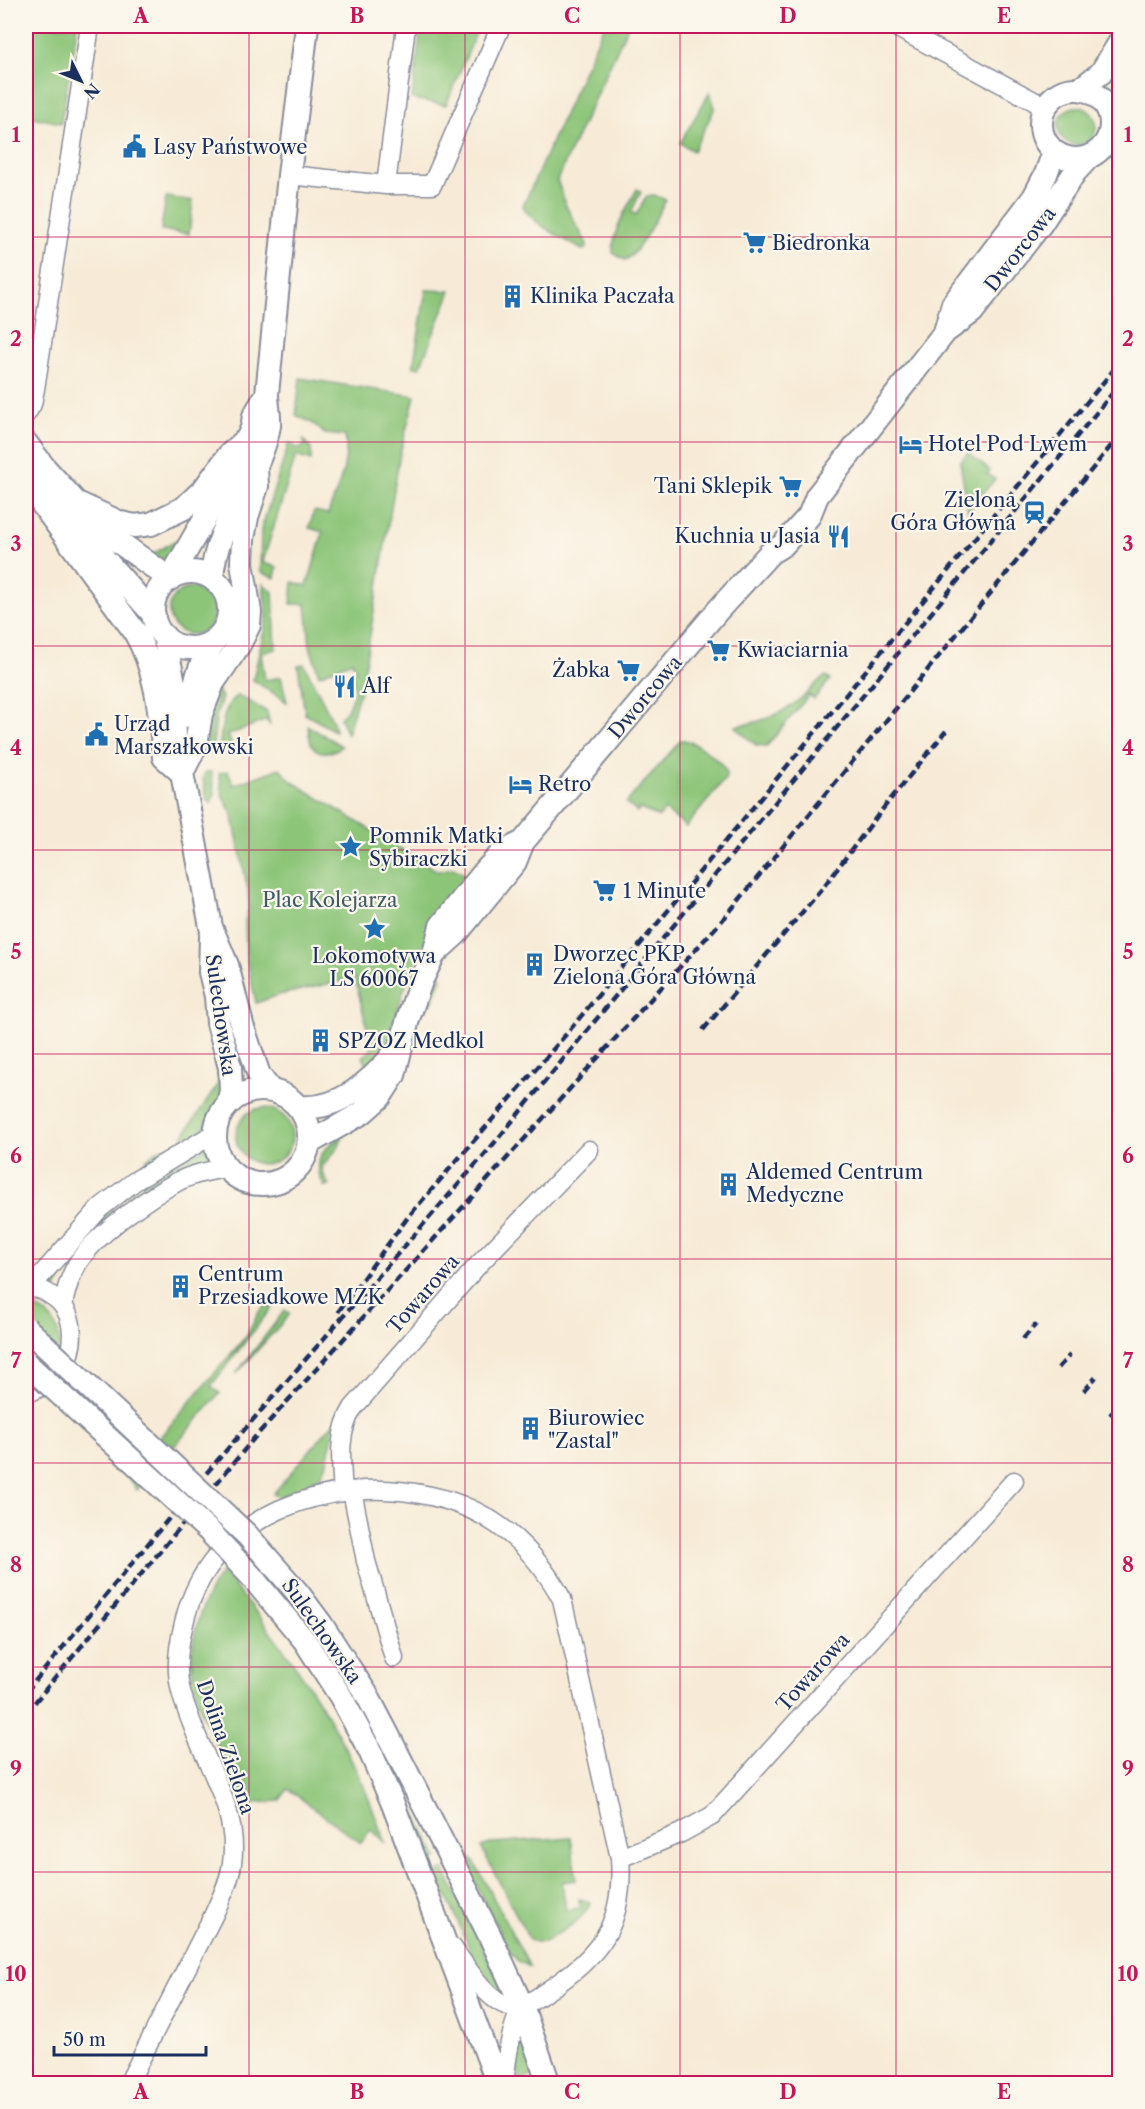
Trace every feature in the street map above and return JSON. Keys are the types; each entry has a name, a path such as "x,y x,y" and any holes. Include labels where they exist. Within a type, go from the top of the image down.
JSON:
{"street":[{"path":"26,414 32,404 35,389 90,26"},
{"path":"212,578 219,541 256,467 269,424 267,394 307,26"},
{"path":"386,185 406,26"},
{"path":"289,175 386,185 432,185 501,26"},
{"path":"894,26 1046,107"},
{"path":"1080,89 1099,97 1106,105 1112,125 1106,144 1098,152 1088,158 1076,160 1065,158 1048,146 1041,123 1046,107 1056,95 1080,89 1101,73 1119,42"},
{"path":"1110,114 1119,89"},
{"name":"Dworcowa","path":"945,332 953,304 1034,197 1054,152"},
{"name":"Dworcowa","path":"309,1143 362,1113 380,1097 394,1075 400,1047 421,981 434,954 441,926 503,852 523,842 719,609 770,553 783,545 809,516 818,496 945,332 972,312 1040,225 1075,172 1088,158"},
{"path":"26,443 75,502 98,527 113,539 170,579 194,573 212,578 221,586 229,608 228,620 216,639 195,648 183,647 164,636 157,626 154,615 157,595 170,579 239,459 254,416 267,394"},
{"path":"75,502 121,523 135,526 151,524 184,508 204,489 229,454 248,438"},
{"path":"42,491 42,504 124,616 146,651 155,682 164,757 182,768 196,745 201,714 206,700 221,669 239,645 249,625 250,612 242,563 243,539 257,486 256,467"},
{"path":"26,471 154,615"},
{"name":"Sulechowska","path":"164,636 174,683 182,768 211,927 210,972 216,996 218,1023 230,1067 231,1091 228,1104"},
{"name":"Sulechowska","path":"182,768 195,683 204,656 216,639"},
{"name":"Sulechowska","path":"211,927 227,965 242,1025 259,1075 271,1091"},
{"name":"Dworcowa","path":"298,1107 328,1103 354,1092 377,1074 400,1047"},
{"path":"271,1091 291,1100 298,1107 309,1130 309,1143 301,1164 285,1178 262,1185 236,1177 226,1168 215,1145 215,1133 217,1122 228,1104 248,1092 271,1091"},
{"path":"28,1288 100,1208 135,1181 215,1133"},
{"name":"Towarowa","path":"394,1658 340,1458 347,1418 353,1408 479,1264 590,1150"},
{"path":"63,1305 66,1288 81,1258 126,1216 177,1182 194,1175 226,1168"},
{"path":"26,1394 50,1381 59,1372 67,1359 72,1340 72,1327 63,1305 45,1291 28,1288"},
{"name":"Sulechowska","path":"26,1329 221,1509 268,1558 321,1624 367,1695 490,1936 522,2006 549,2084"},
{"name":"Sulechowska","path":"26,1364 208,1531 251,1576 305,1641 341,1697 370,1751 397,1814 498,2084"},
{"name":"Towarowa","path":"620,1858 681,1833 712,1816 1014,1481"},
{"path":"348,1491 385,1489 431,1496 457,1503 495,1522 528,1549 548,1574 562,1599 620,1858 621,1893 613,1921 592,1954 568,1978 522,2006 514,2023 508,2047 504,2084"},
{"name":"Dolina Zielona","path":"128,2084 214,1914 226,1888 232,1862 232,1839 224,1800 180,1689 178,1656 190,1600 217,1556 249,1526 294,1503 348,1491"},
{"name":"Sulechowska","path":"442,1933 470,1972 492,1996 509,2006 522,2006"}],"green space":[{"path":"26,26 77,26 61,123 26,116"},
{"path":"421,26 473,26 477,31 446,105 412,99"},
{"path":"604,26 628,26 557,180 566,206 587,244 586,249 582,250 540,224 523,206"},
{"path":"710,92 715,108 693,151 680,143"},
{"path":"1077,107 1090,113 1096,126 1090,139 1077,145 1064,139 1058,126 1064,113"},
{"path":"637,189 641,192 631,212 636,215 647,196 654,195 666,200 642,243 625,260 613,253 613,244 621,219"},
{"path":"166,197 193,201 189,234 161,230"},
{"path":"426,290 451,291 420,367 413,367"},
{"path":"300,378 415,396 400,453 362,684 347,734 340,718 352,697 354,681 351,673 356,670 352,661 319,675 310,646 306,604 291,604 293,582 307,586 323,532 309,528 314,511 328,514 342,476 346,456 345,436 325,434 314,424 296,415"},
{"path":"303,439 311,449 311,461 296,456 264,558 263,563 277,567 275,578 260,572 261,530 289,443 302,448 305,444"},
{"path":"968,452 990,471 987,474 995,479 968,512 960,462"},
{"path":"185,540 170,564 152,555 174,541"},
{"path":"263,584 273,592 276,649 261,653 265,680 281,677 287,702 253,680 267,617"},
{"path":"192,588 208,595 215,611 208,627 192,634 176,627 169,611 176,595"},
{"path":"304,664 333,721 335,731 305,714 298,665"},
{"path":"826,676 830,680 814,699 809,695 767,746 756,745 737,729 736,726 764,720 781,712"},
{"path":"217,689 222,697 216,717 212,753 205,750"},
{"path":"237,696 267,712 270,726 267,720 228,735 233,749 219,754 225,714 232,700"},
{"path":"308,726 342,746 331,752 318,751 311,743"},
{"path":"681,740 693,743 707,752 720,763 727,774 686,827 665,810 659,817 640,809 637,812 626,803"},
{"name":"Plac Kolejarza","path":"280,768 291,781 419,860 438,871 453,868 463,873 465,878 429,933 404,990 386,1046 370,1071 363,1057 372,1049 355,978 279,995 256,1003 246,955 245,921 249,906 248,890 232,813 223,798 219,773 228,771 234,785"},
{"path":"206,772 211,772 215,794 211,803 206,799 203,777"},
{"path":"439,969 442,979 432,1003 424,1011 428,996"},
{"path":"220,1058 223,1079 220,1099 205,1126 198,1134 132,1175 147,1158 158,1150 177,1145 217,1086 219,1077 215,1063"},
{"path":"258,1108 270,1108 280,1112 288,1120 292,1136 288,1152 280,1160 270,1164 258,1164 248,1160 240,1152 236,1142 236,1130 240,1120 248,1112"},
{"path":"343,1136 338,1148 322,1167 329,1186 324,1186 319,1170 321,1156 329,1145"},
{"path":"208,1146 213,1160 181,1173 132,1203 127,1197 169,1168"},
{"path":"112,1209 117,1216 65,1270 56,1289 45,1282 95,1224"},
{"path":"268,1303 272,1307 211,1386 220,1393 137,1490 127,1476 247,1335 259,1312"},
{"path":"26,1306 41,1311 51,1319 57,1330 59,1342 57,1355 51,1366 40,1375 26,1381"},
{"path":"285,1310 290,1314 236,1374"},
{"path":"336,1420 326,1466 316,1482 279,1497 273,1494"},
{"path":"222,1572 281,1645 315,1696 360,1778 385,1843 371,1829 361,1843 288,1789 279,1801 243,1804 201,1711 193,1675 192,1659 196,1628 206,1598"},
{"path":"409,1801 438,1858 429,1862 407,1810 406,1803"},
{"path":"571,1837 576,1880 562,1882 566,1910 580,1908 579,1899 590,1902 577,1921 544,1942 536,1942 529,1939 481,1847 493,1843"},
{"path":"463,1858 471,1858 476,1865 530,1967 518,1961 509,1952"},
{"path":"444,1869 503,1989 502,1994 487,1982 478,1968 435,1875"},
{"path":"522,2040 534,2075 520,2081 517,2049"}],"railway":[{"path":"338,1312 408,1217 568,1032 1120,362"},
{"path":"26,1692 203,1477 491,1147 1120,384"},
{"path":"26,1713 255,1437 726,916 1120,435"},
{"path":"703,1030 821,890 946,731"},
{"path":"1023,1339 1036,1324"},
{"path":"1058,1368 1070,1355"},
{"path":"1084,1391 1096,1377"},
{"path":"1110,1415 1120,1404"}],"place":[{"name":"Lasy Państwowe","path":"135,147"},
{"name":"Biedronka","path":"754,243"},
{"name":"Klinika Paczała","path":"512,296"},
{"name":"Hotel Pod Lwem","path":"910,444"},
{"name":"Tani Sklepik","path":"790,486"},
{"name":"Zielona Góra Główna","path":"1034,512"},
{"name":"Kuchnia u Jasia","path":"838,536"},
{"name":"Kwiaciarnia","path":"719,650"},
{"name":"Żabka","path":"628,670"},
{"name":"Alf","path":"344,686"},
{"name":"Urząd Marszałkowski","path":"96,735"},
{"name":"Retro","path":"520,784"},
{"name":"Pomnik Matki Sybiraczki","path":"351,847"},
{"name":"1 Minute","path":"605,891"},
{"name":"Lokomotywa LS 60067","path":"374,928"},
{"name":"Dworzec PKP Zielona Góra Główna","path":"535,965"},
{"name":"SPZOZ Medkol","path":"320,1041"},
{"name":"Aldemed Centrum Medyczne","path":"728,1184"},
{"name":"Centrum Przesiadkowe MZK","path":"180,1286"},
{"name":"Biurowiec \"Zastal\"","path":"530,1429"}]}
